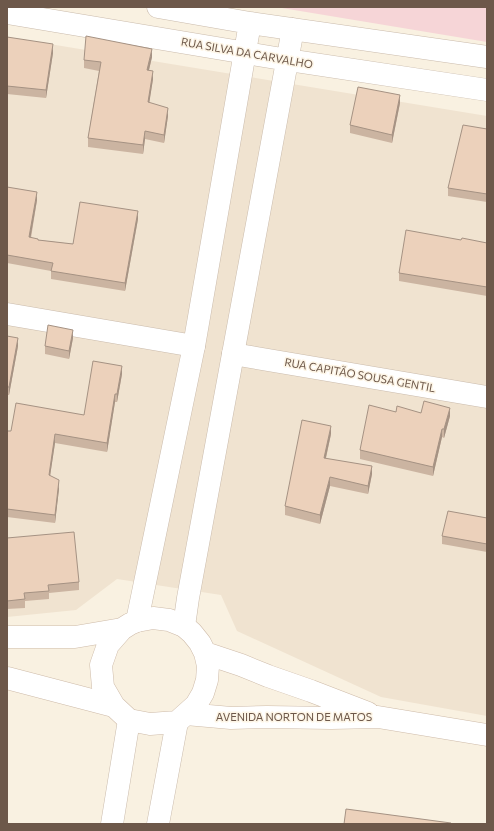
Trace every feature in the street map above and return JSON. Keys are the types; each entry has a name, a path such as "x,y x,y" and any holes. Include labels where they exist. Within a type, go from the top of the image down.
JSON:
{"street":[{"path":"158,7 250,23 487,57"},
{"name":"RUA SILVA DA CARVALHO","path":"7,13 288,60 487,90"},
{"path":"112,824 121,713 103,687 101,665 108,645 130,625 194,346 250,23"},
{"path":"184,626 293,29"},
{"path":"7,314 194,346"},
{"name":"RUA CAPITÃO SOUSA GENTIL","path":"233,354 487,397"},
{"path":"7,637 75,637 130,625 153,618 169,620 184,626 200,642 205,653 208,666 207,680 203,693 196,705 181,718 150,724 121,713 7,678"},
{"name":"AVENIDA NORTON DE MATOS","path":"205,653 241,665 378,717"},
{"name":"AVENIDA NORTON DE MATOS","path":"181,718 378,717 487,735"},
{"path":"158,824 181,718"}],"shaded area":[{"path":"276,7 487,7 487,42"},
{"path":"7,37 487,116 487,716 381,697 237,631 221,595 117,579 76,610 7,617"}],"building":[{"path":"86,36 152,49 147,70 153,71 148,102 168,108 164,135 145,131 143,145 88,138 101,62 84,60"},
{"path":"7,37 53,44 46,90 7,86"},
{"path":"358,87 400,95 392,135 350,125"},
{"path":"463,125 487,129 487,194 448,188"},
{"path":"7,187 37,192 29,237 38,240 73,244 80,202 138,211 125,283 51,271 53,263 7,255"},
{"path":"406,230 487,243 487,287 399,273"},
{"path":"48,325 73,330 69,351 45,346"},
{"path":"7,336 18,338 9,387 7,387"},
{"path":"93,361 122,366 117,394 115,394 107,443 55,434 49,475 59,480 55,515 7,509 7,431 11,431 16,403 84,415"},
{"path":"424,401 450,408 444,429 442,429 433,467 360,450 369,405 396,412 397,406 421,413"},
{"path":"302,420 331,426 324,458 372,466 368,486 330,477 320,515 285,506"},
{"path":"448,511 487,518 487,544 442,536"},
{"path":"74,532 79,582 48,585 49,591 24,593 25,599 7,601 7,538"},
{"path":"346,809 451,823 344,824"}]}
